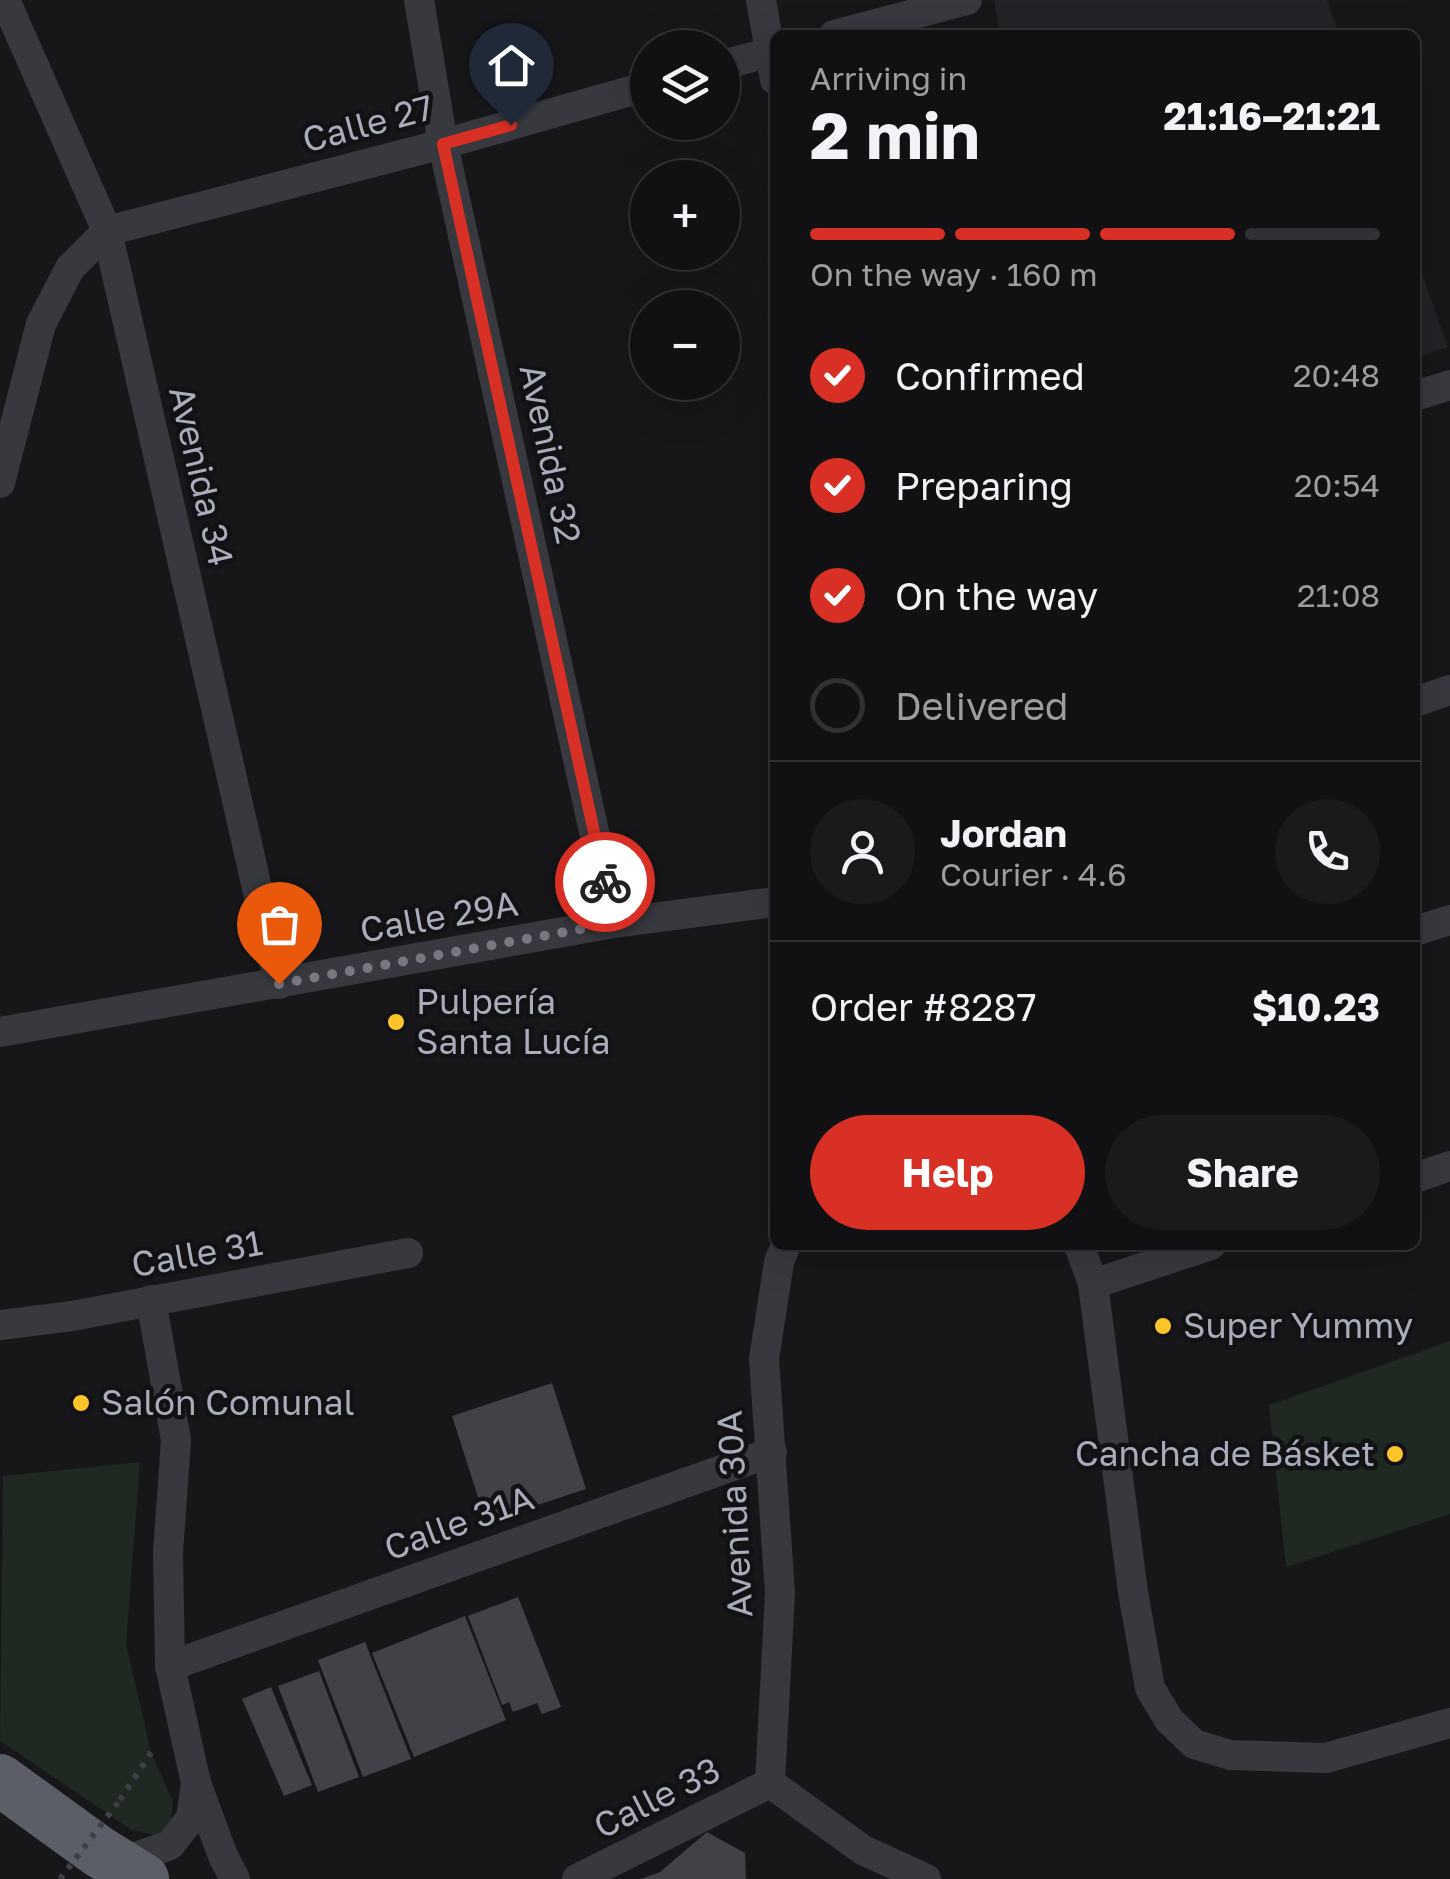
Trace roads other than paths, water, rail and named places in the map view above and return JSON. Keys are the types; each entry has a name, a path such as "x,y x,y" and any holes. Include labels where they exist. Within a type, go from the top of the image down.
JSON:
{"highway":[{"path":"0,1780 80,1870"},
{"path":"0,1816 80,1870 143,1879"}],"street":[{"name":"Avenida 34","path":"5,0 107,231 279,984"},
{"name":"Avenida 32","path":"419,0 443,144 614,923"},
{"path":"761,0 770,46"},
{"path":"853,30 968,0"},
{"path":"740,64 770,61"},
{"name":"Calle 27","path":"107,231 630,91"},
{"path":"0,483 42,324 70,268 107,231"},
{"path":"1420,394 1450,384"},
{"path":"1420,700 1450,690"},
{"name":"Calle 29A","path":"0,1032 614,923 770,903"},
{"path":"1420,929 1450,920"},
{"path":"1420,1176 1450,1166"},
{"name":"Avenida 30A","path":"770,1783 780,1594 764,1359 778,1262 784,1250"},
{"path":"1082,1250 1093,1284 1133,1592 1150,1688 1168,1720 1194,1744 1230,1755 1326,1758 1450,1723"},
{"path":"1093,1284 1196,1250"},
{"name":"Calle 31","path":"0,1325 72,1316 408,1253"},
{"path":"150,1300 176,1440 168,1553 170,1666 196,1783 235,1879"},
{"name":"Calle 31A","path":"170,1666 772,1452"},
{"path":"80,1870 136,1858 170,1844 191,1818 196,1783"},
{"path":"770,1783 863,1850 926,1879"},
{"name":"Calle 33","path":"577,1879 770,1783"}],"place":[{"name":"Pulpería Santa Lucía","path":"396,1022"},
{"name":"Super Yummy","path":"1163,1326"},
{"name":"Salón Comunal","path":"81,1403"},
{"name":"Cancha de Básket","path":"1395,1454"}]}
